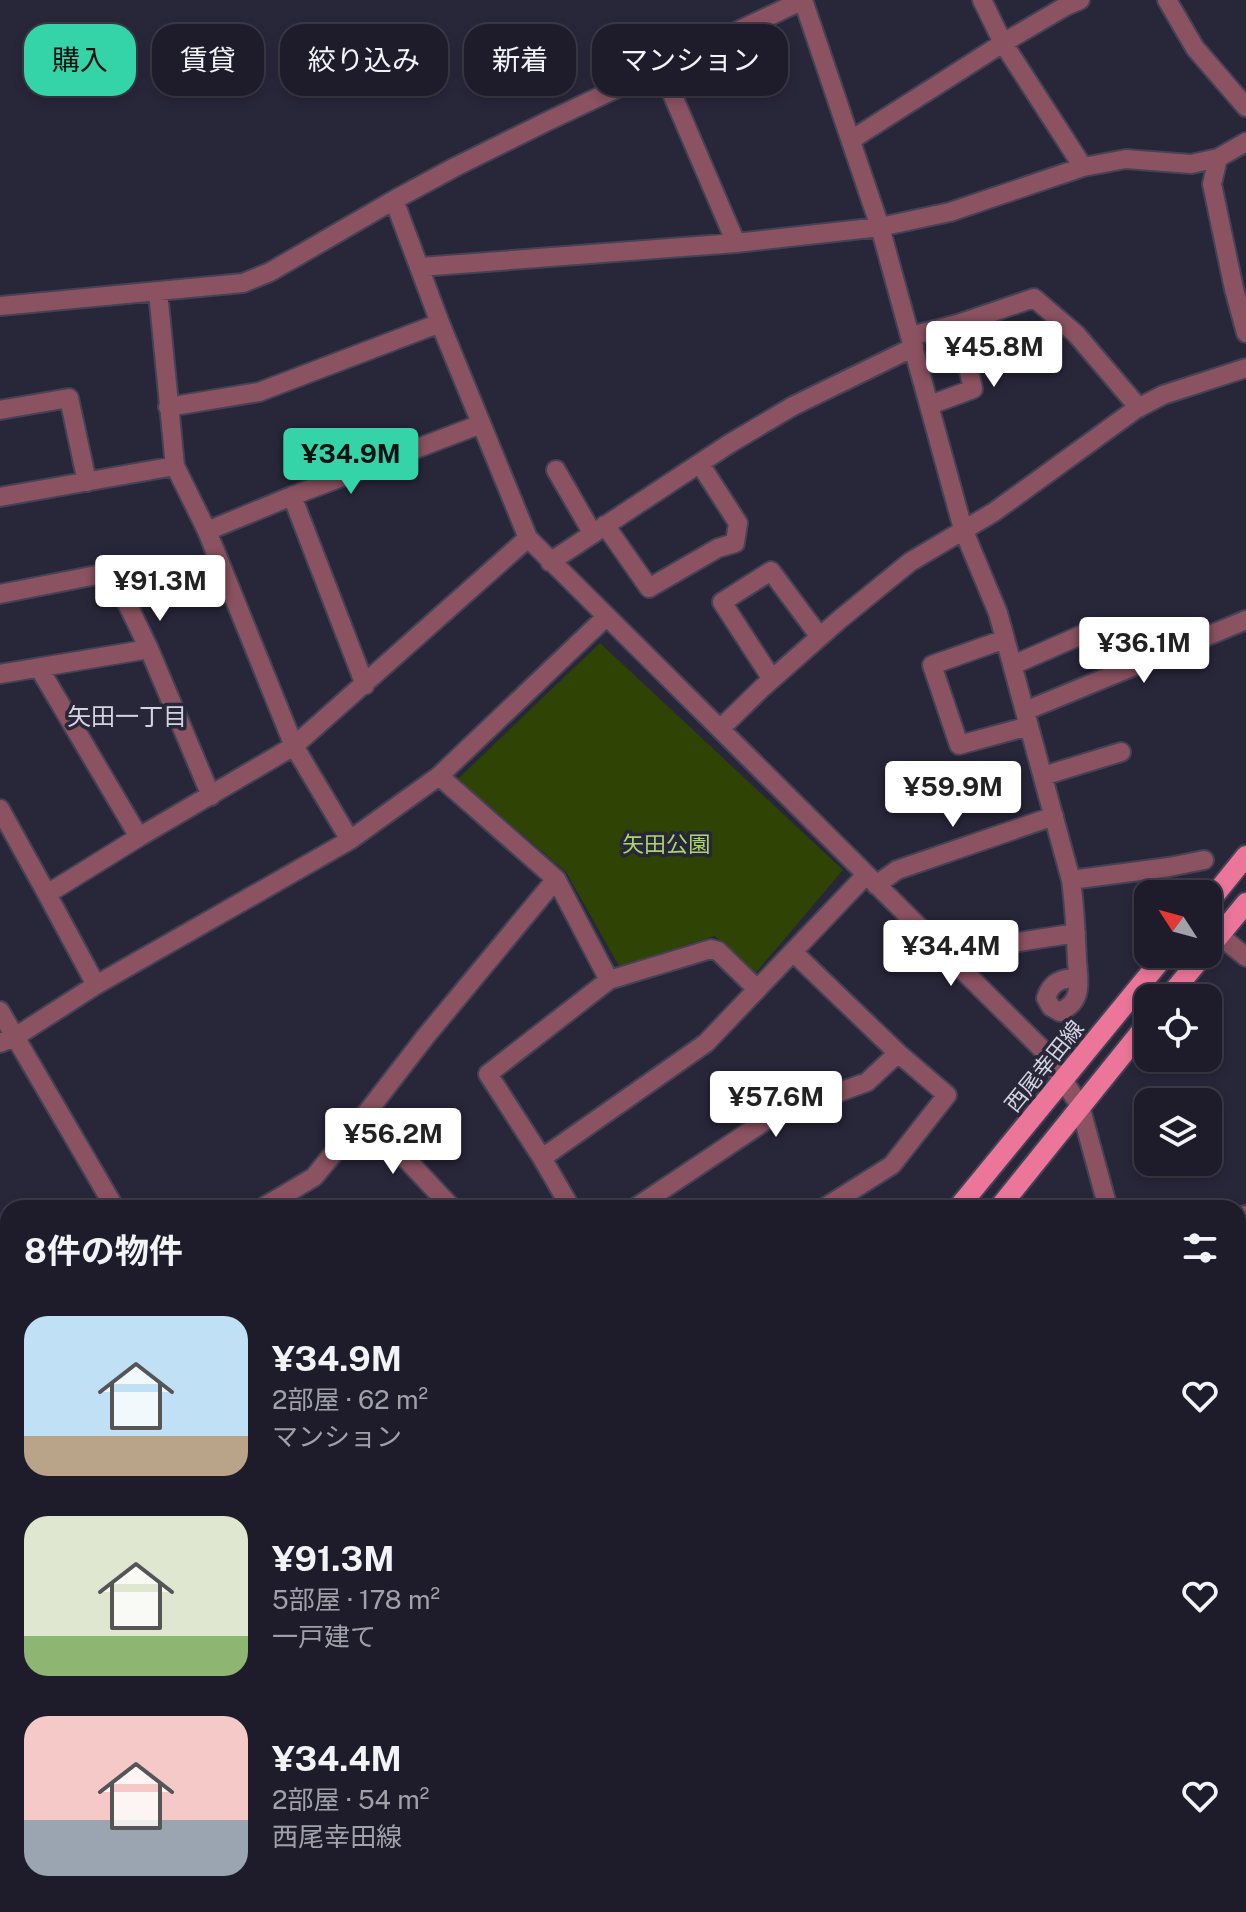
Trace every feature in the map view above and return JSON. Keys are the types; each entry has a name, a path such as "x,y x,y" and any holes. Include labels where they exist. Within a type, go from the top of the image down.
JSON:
{"main road":[{"path":"1222,886 1246,856"},
{"path":"1222,931 1246,903"},
{"name":"西尾幸田線","path":"965,1200 1155,968"},
{"path":"1179,984 1193,968"},
{"path":"1005,1200 1134,1040"}],"street":[{"path":"753,24 803,0 880,227 963,529 998,613 1013,665 1071,880 1078,978"},
{"path":"982,0 1003,43 1083,167"},
{"path":"851,140 1003,43 1080,0"},
{"path":"1167,0 1195,48 1246,107"},
{"path":"0,306 243,283 270,272 394,200 601,96"},
{"path":"673,96 736,243"},
{"path":"420,267 736,243 880,227 950,212 1083,167 1126,159 1191,164 1218,158 1246,142"},
{"path":"1218,158 1212,184 1246,333"},
{"path":"394,200 440,323 528,538 1045,1052 1080,1106 1106,1200"},
{"path":"158,292 175,466 207,531 294,746 350,840"},
{"path":"550,562 793,406 913,342 1034,298 1076,334 1139,408"},
{"path":"168,407 259,392 440,323"},
{"path":"930,405 973,389 958,324"},
{"path":"720,729 772,679 910,562 994,512 1139,408 1163,395 1246,368"},
{"path":"0,410 69,398 87,482"},
{"path":"207,531 481,424"},
{"path":"556,470 599,530 649,588 718,548 735,543 738,523 700,464"},
{"path":"0,497 175,466"},
{"path":"292,496 365,685"},
{"path":"47,894 294,746 528,538"},
{"path":"772,679 722,602 771,571 820,637"},
{"path":"0,594 112,572 149,649 211,796"},
{"path":"7,1040 96,985 350,840 439,776 606,617"},
{"path":"1005,639 932,665 959,745 1246,620"},
{"path":"1013,665 1095,629"},
{"path":"0,674 149,649"},
{"path":"39,668 139,837"},
{"path":"1043,776 1121,752"},
{"path":"439,776 556,879 609,980"},
{"path":"0,809 96,985"},
{"path":"542,1158 706,1043 793,952 871,880 1054,816"},
{"path":"1071,880 1204,860"},
{"path":"275,1200 314,1177 556,879"},
{"path":"1012,943 1076,933"},
{"path":"1222,946 1246,957"},
{"path":"566,1200 488,1074 609,980 711,949 718,951 757,989"},
{"path":"793,952 898,1053 947,1095 892,1165 837,1200"},
{"path":"0,1011 7,1040 110,1200"},
{"path":"647,1200 771,1117 867,1082 898,1053"},
{"path":"365,1115 445,1200"}],"green space":[{"name":"矢田公園","path":"600,643 843,870 754,975 715,936 619,966 566,872 458,779"}],"district":[{"name":"矢田一丁目","path":"127,716"}]}
